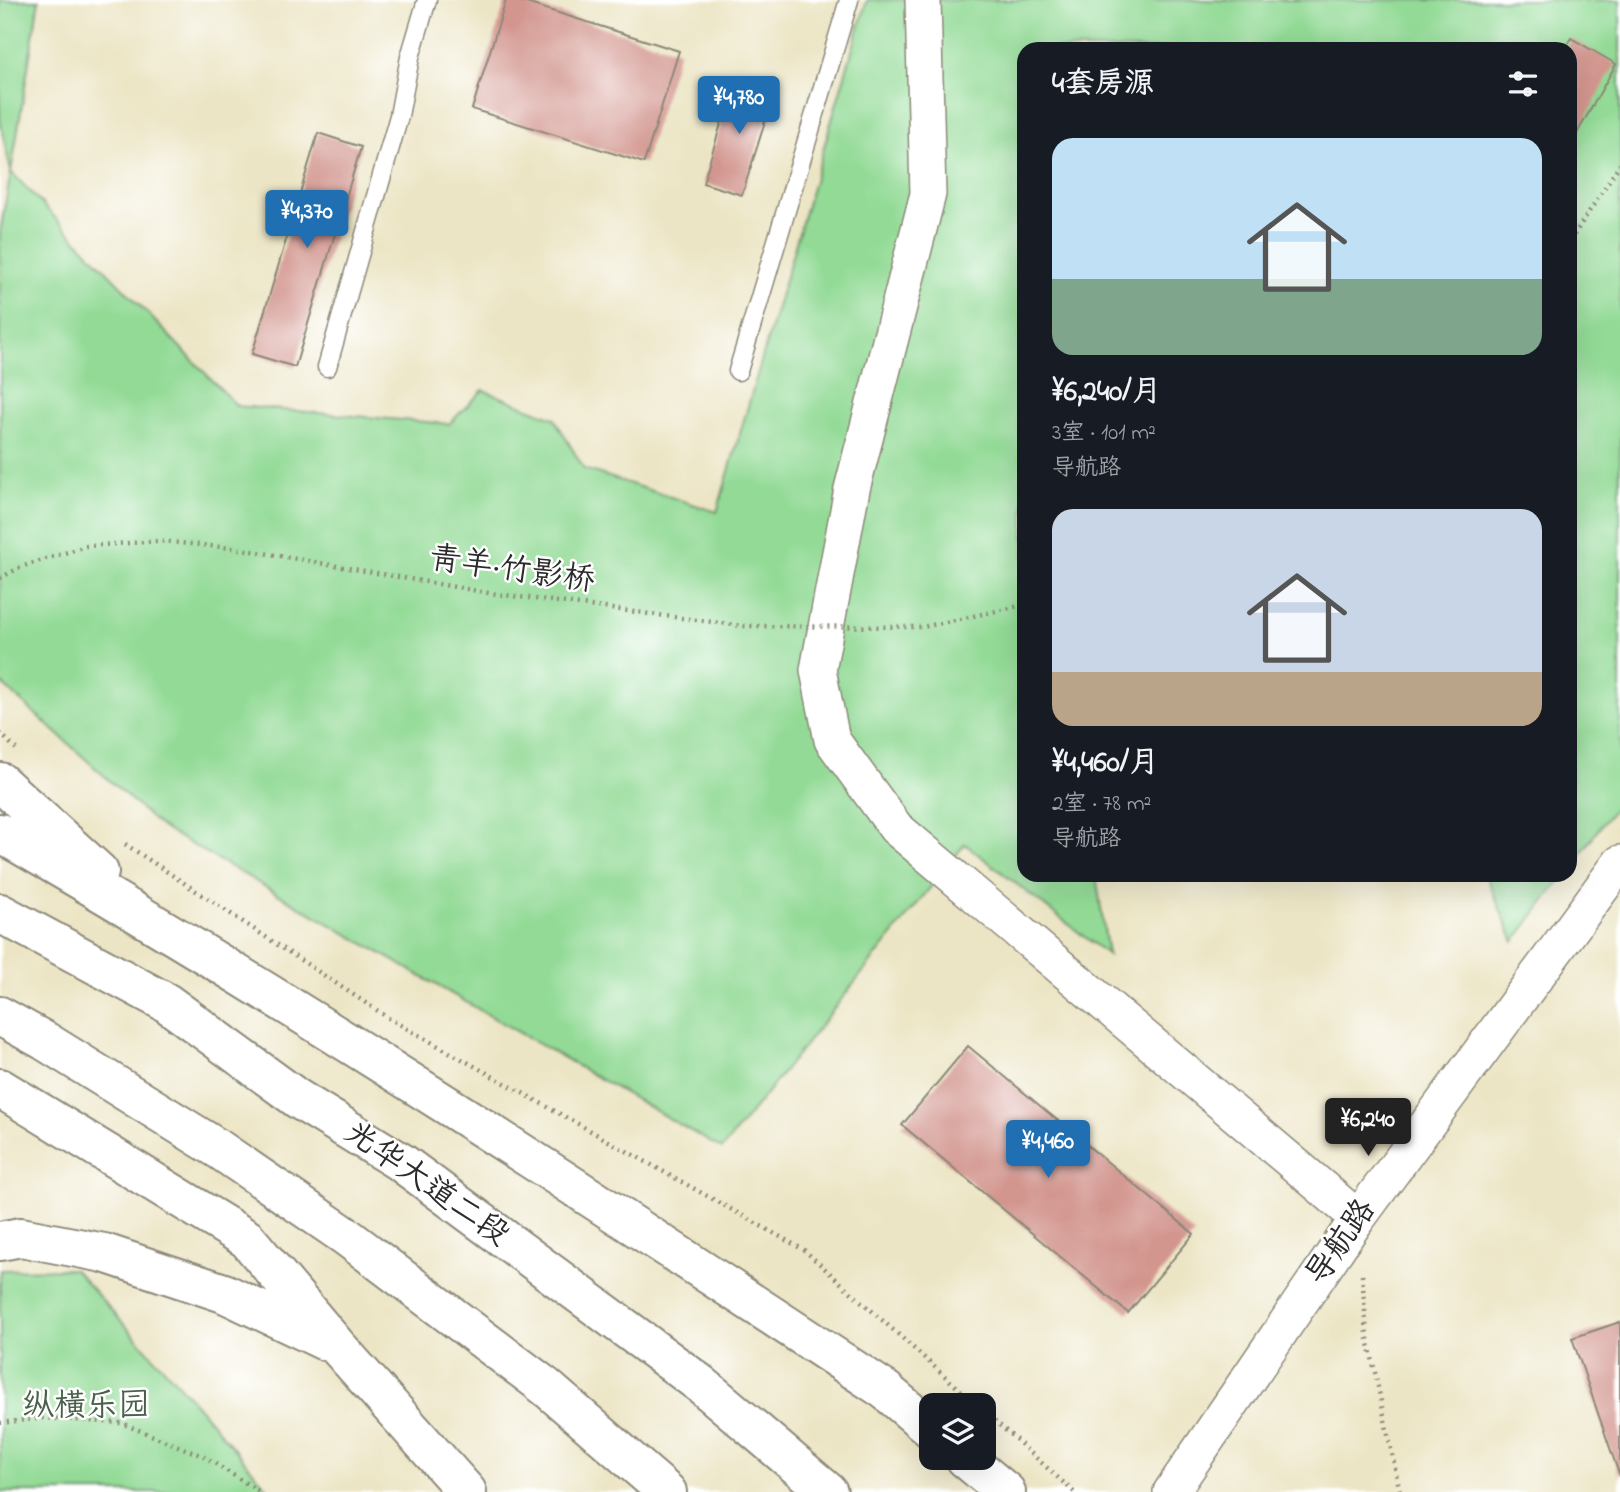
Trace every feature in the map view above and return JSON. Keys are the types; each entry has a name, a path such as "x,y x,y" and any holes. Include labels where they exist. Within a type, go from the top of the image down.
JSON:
{"main road":[{"path":"9,767 152,921"},
{"path":"0,833 152,921 401,1074 885,1390 919,1419"},
{"name":"光华大道二段","path":"0,913 167,1003 298,1099 402,1163 702,1385 828,1492"},
{"path":"0,1016 220,1150 347,1237 546,1387 667,1492"},
{"path":"0,1088 247,1239 337,1346 467,1492"},
{"path":"0,1241 21,1237 104,1253 224,1293 337,1346"},
{"path":"979,1470 1006,1492"}],"street":[{"path":"923,0 928,194 852,489 818,670 832,740 896,828 1358,1218"},
{"name":"导航路","path":"1171,1492 1358,1218 1620,863"}],"lane":[{"path":"327,367 399,116 410,57 426,0"},
{"path":"738,371 849,0"}],"path":[{"path":"1577,230 1620,164"},
{"name":"青羊·竹影桥","path":"0,578 21,567 86,546 160,541 242,548 489,593 743,625 923,626 1017,606"},
{"path":"0,733 9,767"},
{"path":"119,841 390,1019 804,1250 964,1393"},
{"path":"1358,1218 1367,1334 1401,1492"},
{"path":"0,1423 43,1418 121,1423 203,1457 260,1492"},
{"path":"996,1422 1074,1492"}],"green space":[{"path":"0,0 39,0 11,172 0,119"},
{"path":"867,0 1620,0 1620,800 1577,858 1577,42 1017,42 1017,882 1097,882 1108,955 965,844 722,1149 161,827 0,682 0,232 11,172 237,406 449,424 483,390 554,418 584,469 717,512"},
{"path":"1489,882 1559,882 1514,942"},
{"name":"纵横乐园","path":"74,1269 271,1492 0,1492 0,1270"}],"building":[{"path":"506,0 517,0 679,51 644,163 472,109"},
{"path":"1571,38 1616,64 1577,134 1577,42 1569,42"},
{"path":"735,78 775,90 742,195 703,183"},
{"path":"318,133 361,147 295,367 252,354"},
{"path":"968,1046 1194,1234 1128,1313 902,1125"},
{"path":"1620,1322 1620,1477 1572,1338"}]}
